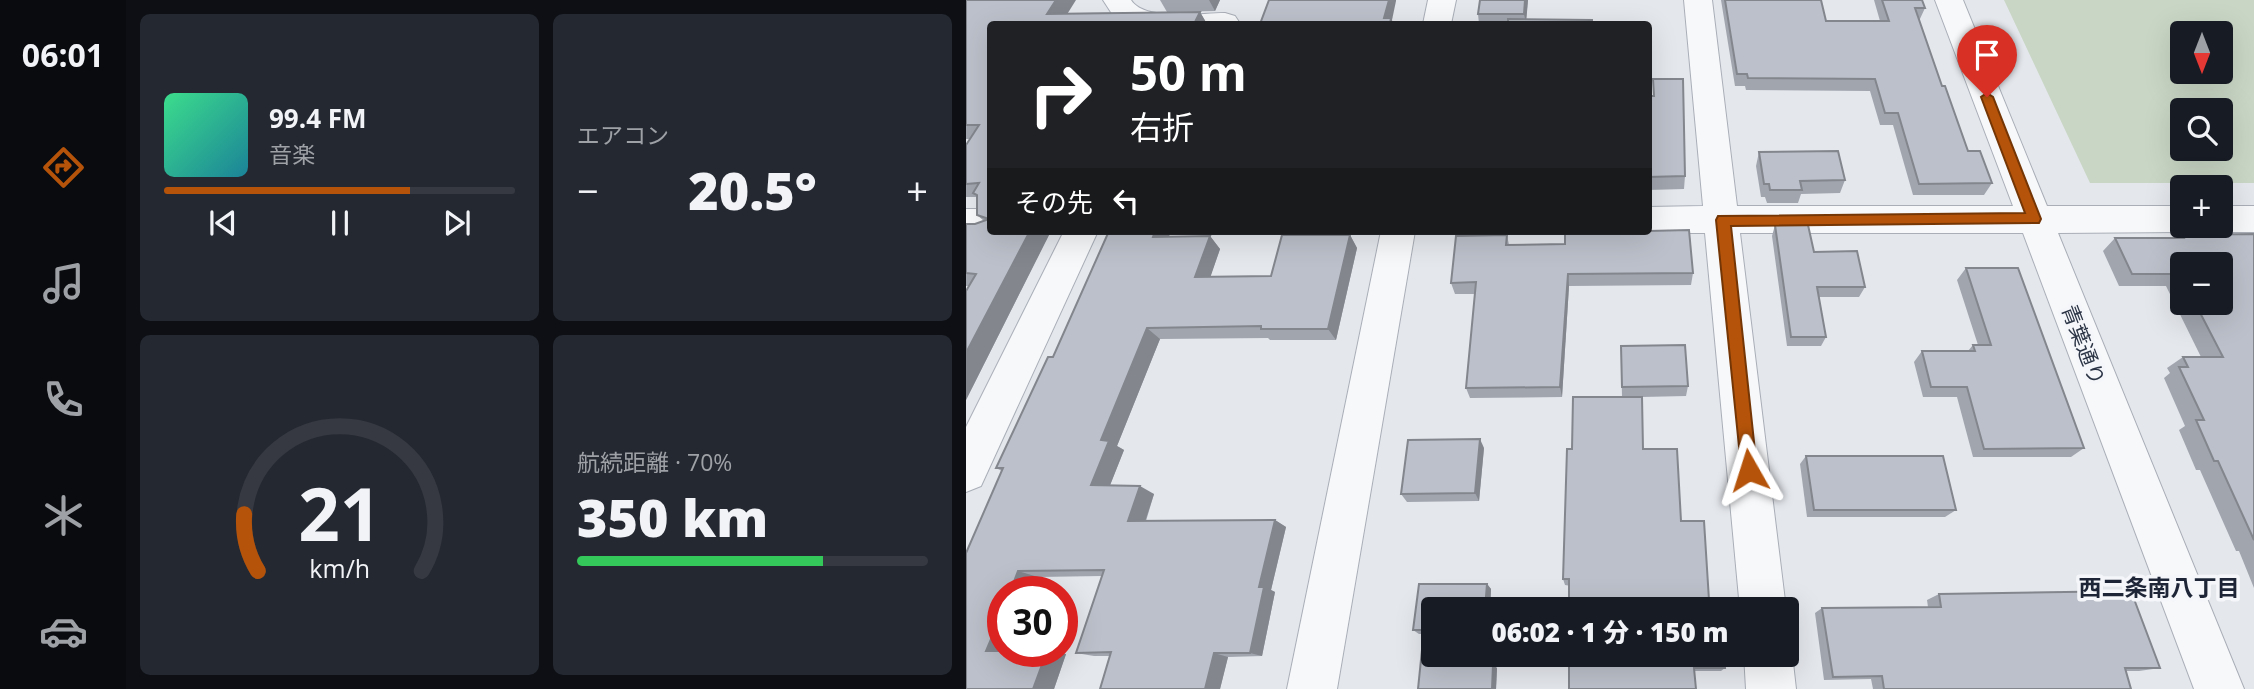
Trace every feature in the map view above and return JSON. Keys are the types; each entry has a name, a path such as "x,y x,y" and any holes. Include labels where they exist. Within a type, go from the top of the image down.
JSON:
{"street":[{"path":"1117,0 1126,14 1148,21"},
{"path":"1438,21 1442,0"},
{"path":"1698,0 1762,597"},
{"name":"青葉通り","path":"1949,0 2219,689"},
{"path":"1175,21 1227,16"},
{"path":"1652,220 2170,219"},
{"path":"2233,219 2254,219"},
{"path":"966,222 987,222"},
{"path":"966,472 1079,235"},
{"path":"1312,689 1397,235"},
{"path":"1769,667 1771,689"}],"green space":[{"path":"2004,0 2254,0 2254,183 2233,183 2233,175 2170,175 2170,183 2090,183"}],"building":[{"path":"966,0 1056,0 1047,14 1200,12 1196,21 987,21 987,218 977,215 977,195 973,193 979,183 966,184 966,145 979,125 966,125"},
{"path":"1269,0 1389,0 1384,18 1391,18 1390,21 1261,21"},
{"path":"1480,0 1525,0 1524,14 1478,14"},
{"path":"1725,0 1821,0 1826,21 1889,21 1882,0 1922,0 1925,8 1915,8 1942,86 1945,86 1968,151 1980,151 1992,183 1919,184 1898,113 1885,113 1875,79 1748,78 1747,74 1737,74"},
{"path":"1508,19 1592,20 1592,21"},
{"path":"1653,79 1683,79 1685,176 1652,177"},
{"path":"1838,151 1845,180 1800,181 1802,190 1770,190 1769,184 1764,184 1759,152"},
{"path":"987,220 987,235 1028,235 966,353 966,291 976,274 966,273 966,224"},
{"path":"1775,225 1808,225 1814,252 1857,251 1865,287 1817,287 1826,337 1791,337"},
{"path":"1689,230 1693,273 1568,274 1560,387 1466,388 1476,282 1451,283 1456,236 1507,235 1506,245 1565,244 1565,235 1652,235 1652,231"},
{"path":"2233,234 2254,234 2254,540 2196,420 2204,420 2179,367 2188,367 2183,357 2223,357 2201,315 2233,315 2233,252 2170,252 2170,274 2132,274 2115,238 2233,238"},
{"path":"1107,235 1210,236 1195,277 1271,276 1282,235 1350,235 1328,329 1261,329 1261,326 1147,328 1101,440 1109,441 1091,485 1140,486 1128,521 1275,520 1259,587 1264,587 1250,653 1214,653 1205,689 1100,689 1111,652 1078,653 1078,647 1104,570 1018,571 1016,576 987,576 987,667 1041,667 1033,689 966,689 966,553 1003,468 996,468 1048,357 1053,357"},
{"path":"1966,268 2018,268 2084,448 1984,449 1967,387 1931,387 1922,351 1975,351 1973,345 1991,345"},
{"path":"1685,345 1688,386 1622,387 1621,346"},
{"path":"1573,397 1642,397 1643,449 1677,449 1681,521 1704,521 1709,597 1569,597 1569,579 1563,579 1567,449 1572,449"},
{"path":"1480,439 1475,493 1401,494 1408,440"},
{"path":"1806,456 1943,456 1956,510 1814,510"},
{"path":"1419,584 1487,584 1486,597 1421,597 1421,630 1413,630"},
{"path":"2131,591 2160,668 2125,668 2131,689 1884,689 1882,676 1833,677 1822,608 1941,607 1939,594"},
{"path":"1421,660 1421,667 1493,667 1492,689 1418,689"},
{"path":"1569,667 1725,667 1694,668 1696,689 1569,689"}],"district":[{"name":"西二条南八丁目","path":"2159,588"}],"route":[{"path":"1749,470 1723,220 2034,219 1987,97"}]}
